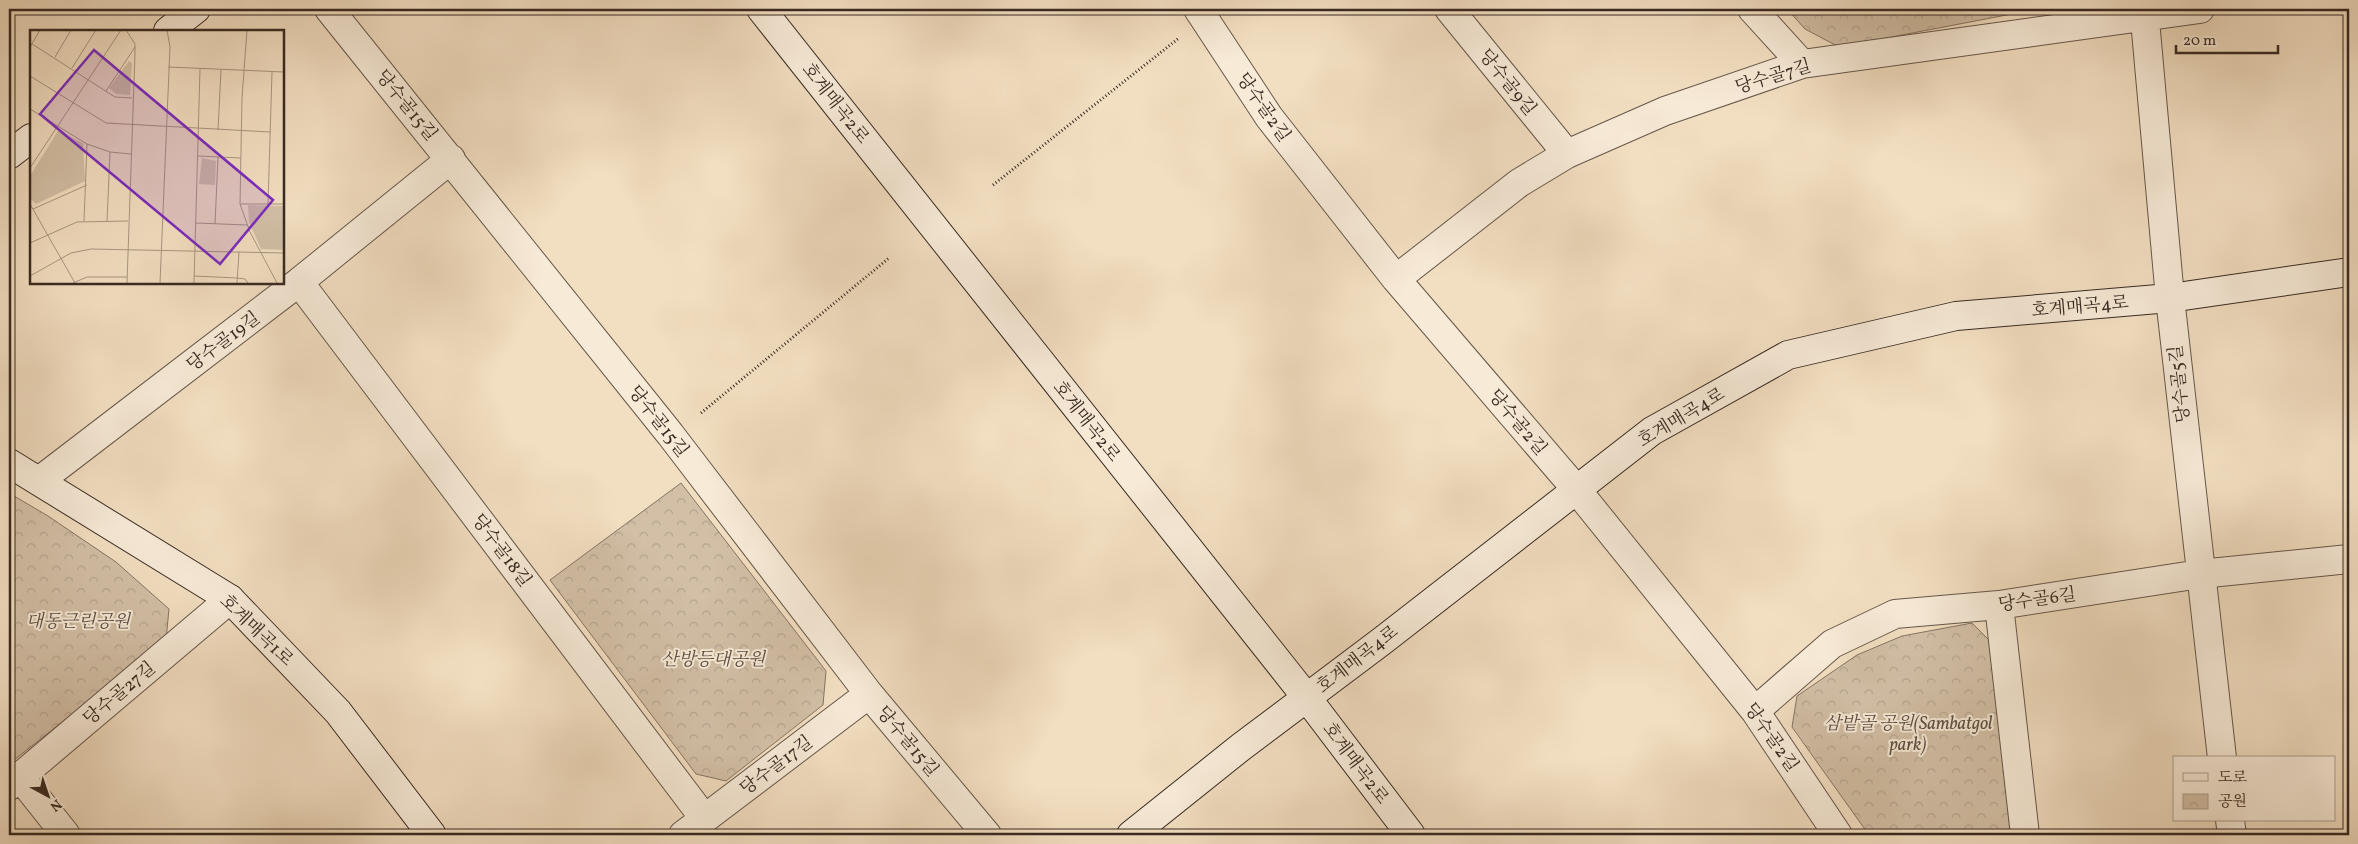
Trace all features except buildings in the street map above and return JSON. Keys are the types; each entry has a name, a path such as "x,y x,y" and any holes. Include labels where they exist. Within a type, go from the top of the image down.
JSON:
{"street":[{"path":"169,30 196,9"},
{"name":"당수골15길","path":"330,9 670,434 869,694 987,835"},
{"name":"호계매곡2로","path":"761,9 1307,698 1410,835"},
{"name":"당수골2길","path":"1198,9 1268,117 1396,279 1576,489 1755,711 1838,835"},
{"name":"당수골9길","path":"1449,9 1567,154"},
{"path":"1752,9 1802,64"},
{"name":"당수골7길","path":"1396,279 1519,183 1567,154 1665,111 1802,64 2144,12 2200,9"},
{"name":"당수골5길","path":"2144,12 2170,298 2222,756"},
{"path":"9,155 30,139"},
{"name":"당수골19길","path":"39,482 300,282 451,159"},
{"name":"호계매곡4로","path":"1131,835 1241,747 1652,431 1788,355 1956,316 2170,298 2349,272"},
{"name":"당수골18길","path":"300,282 704,818"},
{"name":"호계매곡1로","path":"9,463 230,599 338,712 432,835"},
{"name":"당수골6길","path":"1755,711 1832,644 1895,614 1999,605 2200,574 2349,559"},
{"name":"당수골27길","path":"14,781 230,599"},
{"path":"1999,605 2025,835"},
{"name":"당수골17길","path":"683,835 869,694"},
{"path":"14,781 66,835"},
{"path":"2230,822 2232,835"}],"path":[{"path":"993,185 1184,34"},
{"path":"701,413 889,258"}],"green space":[{"path":"1787,9 2038,9 1839,47 1805,29"},
{"name":"산방등대공원","path":"681,483 826,671 823,705 726,781 696,774 550,580"},
{"name":"대동근린공원","path":"9,493 48,516 116,562 169,609 166,640 9,764"},
{"name":"삼밭골 공원(Sambatgol park)","path":"1972,623 1990,641 2011,835 1869,835 1792,727 1797,696 1857,655 1902,636"}]}
